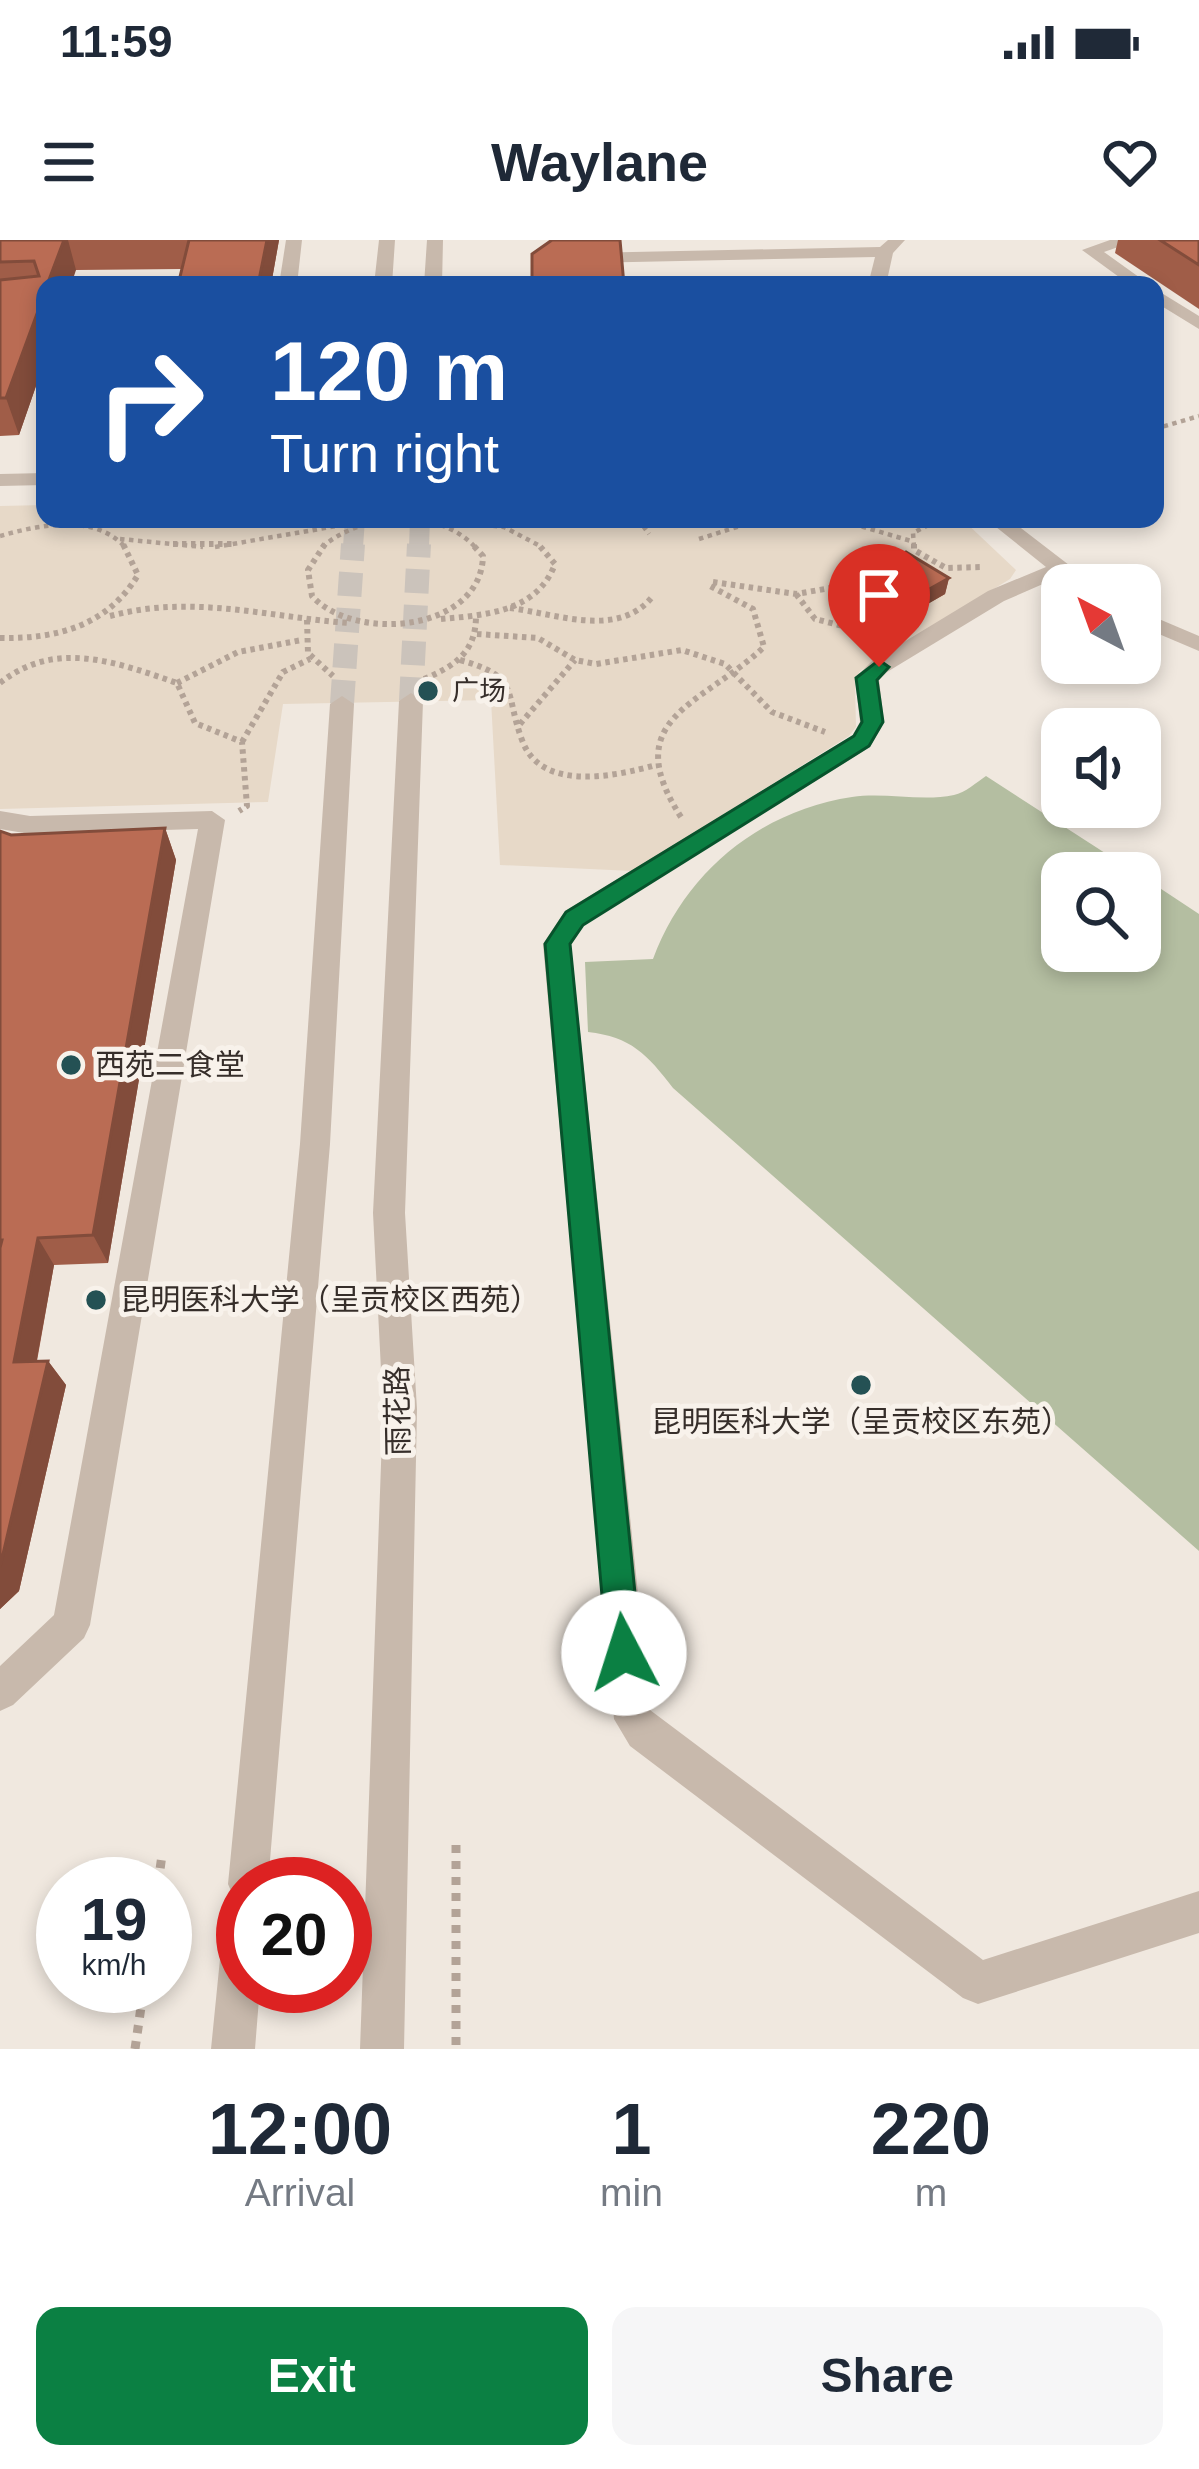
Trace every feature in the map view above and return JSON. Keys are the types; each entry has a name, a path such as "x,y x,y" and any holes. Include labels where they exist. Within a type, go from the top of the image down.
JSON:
{"street":[{"path":"289,276 294,240"},
{"path":"384,276 387,240"},
{"path":"433,276 435,240"},
{"path":"1128,276 1090,250 1130,240"},
{"path":"558,258 659,263 891,246 880,276"},
{"path":"1164,300 1199,324"},
{"path":"0,480 36,479"},
{"path":"1007,528 1053,564"},
{"path":"1041,584 996,596 867,678 872,722 862,741 574,918 557,944 633,1719 978,1983 1199,1912"},
{"path":"1161,627 1199,644"},
{"path":"250,1857 315,1144 342,691"},
{"name":"雨花路","path":"382,2049 400,1409 389,1213 415,691"},
{"path":"0,820 30,825 212,820 70,1625 0,1692"},
{"path":"233,2049 236,2013"}],"path":[{"path":"1164,426 1199,416"},
{"path":"0,536 40,528"},
{"path":"93,528 119,538 211,548 333,528"},
{"path":"358,528 327,540 304,572 306,589 317,604 363,624"},
{"path":"428,620 456,609 476,593 486,574 484,556 472,540 444,528"},
{"path":"505,528 539,543 555,564 545,588 547,602 561,613"},
{"path":"539,543 547,528"},
{"path":"645,528 649,534"},
{"path":"699,539 734,528"},
{"path":"867,528 911,541 918,555 962,570 989,565 1027,545"},
{"path":"911,541 919,528"},
{"path":"92,622 114,609 138,575 135,555 119,538"},
{"path":"900,566 918,555"},
{"path":"704,838 670,804 656,765 664,728 676,711 737,673 764,647 753,609 711,584 796,594 870,580"},
{"path":"0,638 52,635 125,611 189,602 363,624 476,616 508,608 545,588"},
{"path":"796,594 815,619 873,634 907,650"},
{"path":"508,608 622,619 640,612 653,596"},
{"path":"415,691 460,660 478,634 476,616"},
{"path":"307,620 302,640 310,659 342,691"},
{"path":"478,634 538,638 575,660 596,664 682,650 737,673 772,712 817,727 850,748"},
{"path":"52,635 60,654"},
{"path":"0,683 24,665 60,654 177,683 238,652 302,640"},
{"path":"212,820 247,806 242,742 283,672 310,659"},
{"path":"460,660 490,666 506,680 518,698 522,743 554,774 586,781 656,765"},
{"path":"519,725 575,660"},
{"path":"177,683 195,723 242,742"},
{"path":"456,1845 456,2049"},
{"path":"135,2049 140,2013"}],"green space":[{"path":"986,776 1041,812 1041,828 1066,828 1104,852 1041,852 1041,972 1161,972 1161,889 1199,914 1199,1551 673,1088 646,1057 616,1038 588,1032 585,962 653,959 685,899 730,851 757,832 818,804 852,797 929,798 967,790"}],"shaded area":[{"name":"广场","path":"36,505 36,528 972,528 1016,570 1010,579 860,671 855,683 856,727 849,736 633,871 500,865 491,700 283,704 268,802 0,809 0,506"}],"building":[{"path":"0,240 64,240 50,276 39,276 34,261 0,262"},
{"path":"189,240 267,240 260,276 180,276"},
{"path":"552,240 620,240 623,276 532,276 532,254"},
{"path":"1160,240 1199,240 1199,265"},
{"path":"36,276 36,316 6,398 0,398 0,280"},
{"path":"906,552 949,578 901,605 857,577"},
{"name":"西苑二食堂","path":"165,828 93,1235 38,1238 14,1362 48,1361 0,1567 0,831 11,835"}],"tunnel":[{"path":"353,547 354,528"},
{"path":"419,547 420,528"},
{"path":"342,704 353,544"},
{"path":"411,701 419,544"}],"place":[{"name":"广场","path":"428,691"},
{"name":"西苑二食堂","path":"71,1065"},
{"name":"昆明医科大学（呈贡校区西苑）","path":"96,1300"},
{"name":"昆明医科大学（呈贡校区东苑）","path":"861,1385"}],"route":[{"path":"624,1653 557,944 574,918 862,741 872,722 867,678 879,667"}]}
